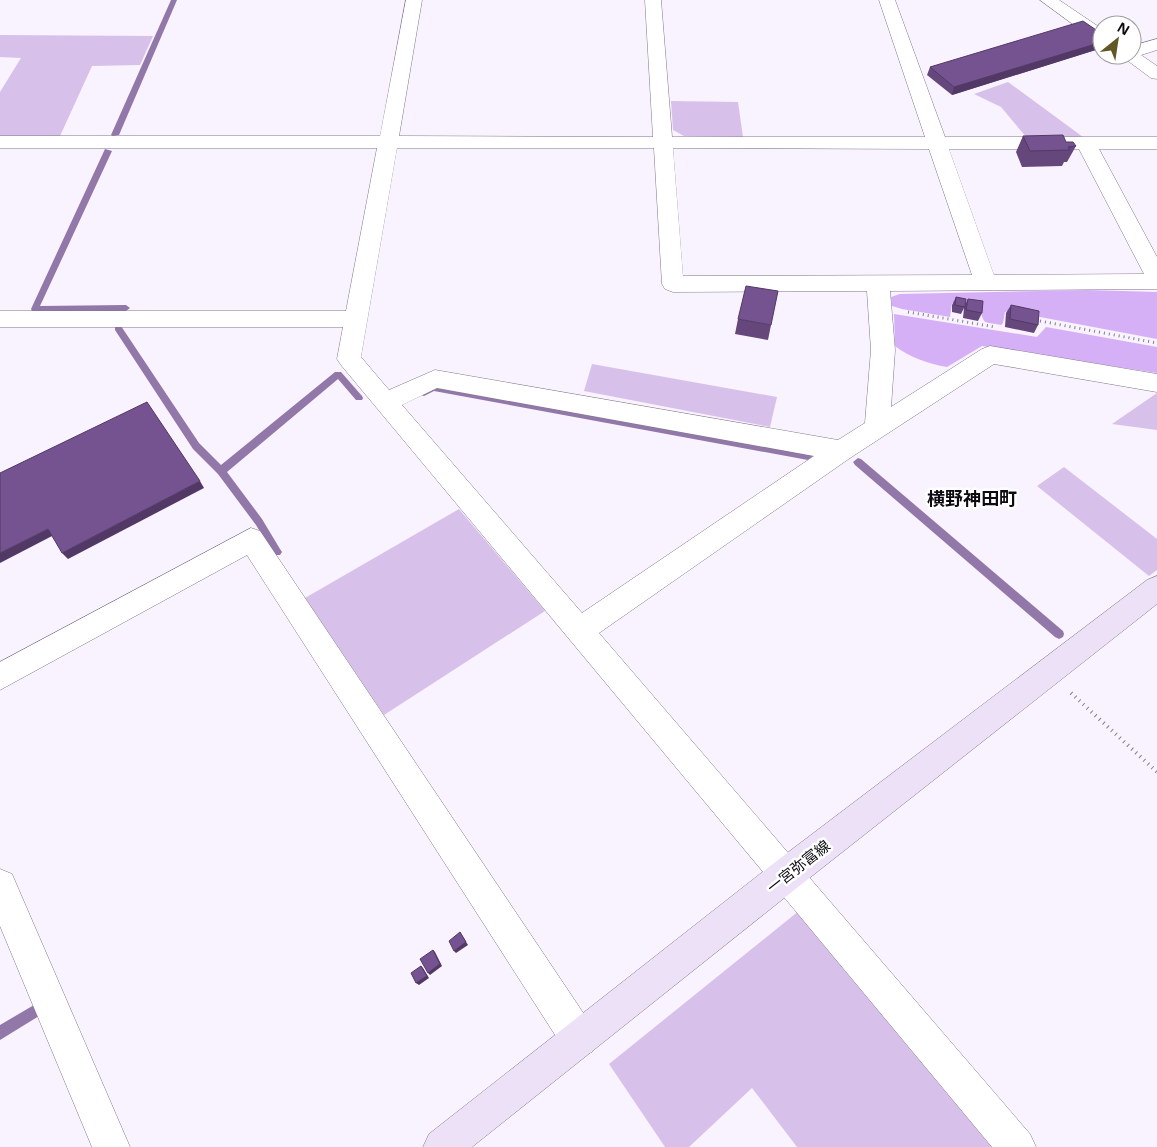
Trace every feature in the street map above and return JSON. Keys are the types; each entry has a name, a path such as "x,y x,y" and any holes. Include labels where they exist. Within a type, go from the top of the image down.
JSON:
{"main road":[{"name":"一宮弥富線","path":"442,1147 786,875 1157,588"}],"street":[{"path":"414,0 349,359 1017,1147"},
{"path":"653,0 673,284 1157,279 1086,142"},
{"path":"887,0 986,282"},
{"path":"1048,0 1092,30"},
{"path":"1142,49 1157,44"},
{"path":"1142,64 1157,74"},
{"path":"0,142 1157,143"},
{"path":"877,428 883,350 878,282"},
{"path":"0,318 356,319"},
{"path":"579,631 841,451 990,355 1157,383"},
{"path":"385,402 434,379 841,451"},
{"path":"0,677 251,539 579,1039"},
{"path":"0,886 111,1147"}],"path":[{"path":"880,308 1003,328"},
{"path":"1040,321 1157,344"},
{"path":"1048,672 1157,772"}],"shaded area":[{"path":"0,35 153,36 140,65 92,66 60,136 0,136 0,92 21,58 0,57"},
{"path":"1008,82 1083,137 1027,138 1001,107 974,94"},
{"path":"671,101 738,102 743,137 684,136 673,130"},
{"path":"1087,290 1157,292 1157,339 1008,311 1005,312 1001,325 985,321 979,308 952,303 950,317 892,306 891,297 900,294"},
{"path":"894,314 1037,337 1046,327 1157,347 1157,373 982,346 947,367 940,366 913,357 895,346"},
{"path":"592,364 777,397 770,427 584,391"},
{"path":"1157,393 1157,430 1112,424"},
{"path":"1064,467 1157,539 1157,570 1149,576 1037,486"},
{"path":"459,509 545,611 384,715 305,598"},
{"path":"800,910 998,1147 797,1147 752,1088 689,1147 665,1147 609,1064"}],"building":[{"path":"1083,21 1092,27 1092,45 954,87 930,67"},
{"path":"1063,135 1066,142 1073,142 1076,146 1068,147 1070,150 1030,151 1023,136"},
{"path":"746,286 778,291 771,325 738,319"},
{"path":"956,297 966,299 965,307 955,305"},
{"path":"968,299 983,301 982,313 966,310"},
{"path":"1011,305 1039,311 1038,325 1010,319"},
{"path":"147,402 200,481 62,553 48,529 0,553 0,473"},
{"path":"460,932 466,942 454,951 449,941"},
{"path":"433,950 440,964 428,973 420,959"},
{"path":"421,966 427,976 416,983 411,973"}],"waterway":[{"path":"115,135 174,0"},
{"path":"108,151 35,309 126,308"},
{"path":"118,328 196,446 221,471"},
{"path":"221,471 338,374 359,398"},
{"path":"424,393 433,388 808,456"},
{"path":"858,462 1059,634"},
{"path":"221,471 259,522 277,552"},
{"path":"0,1033 34,1011"}],"district":[{"name":"横野神田町","path":"972,498"}]}
